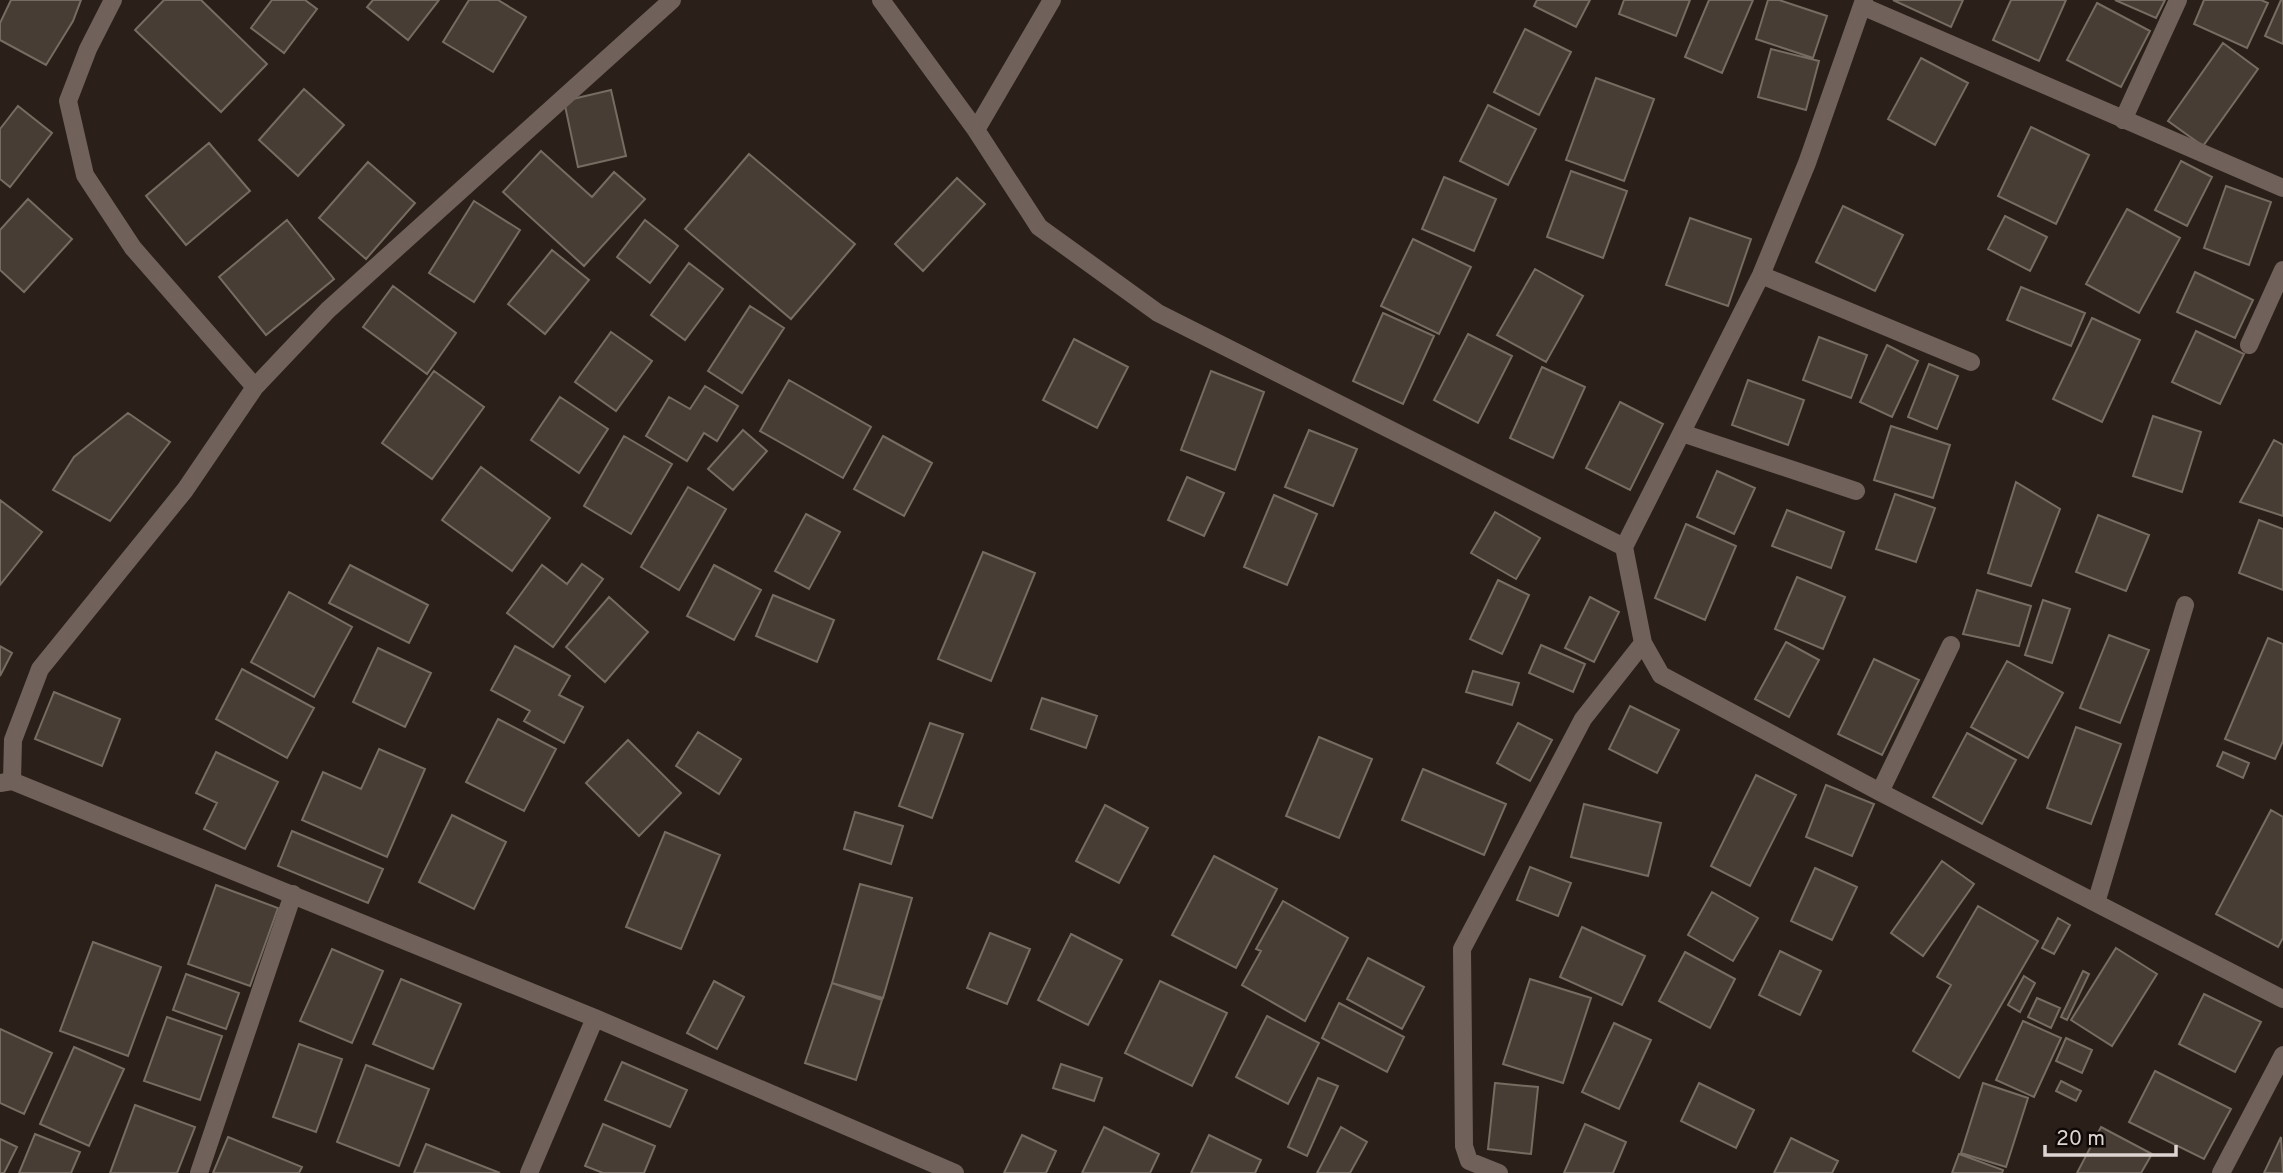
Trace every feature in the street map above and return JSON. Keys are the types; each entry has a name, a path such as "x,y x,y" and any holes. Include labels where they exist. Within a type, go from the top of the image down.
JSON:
{"street":[{"path":"113,0 88,49 68,101 85,176 133,248 255,387"},
{"path":"672,0 328,310 255,387 184,490 40,669 13,740 6,782 293,894 595,1018 956,1173"},
{"path":"881,0 976,131 1039,227 1158,313 1624,547"},
{"path":"976,131 1052,0"},
{"path":"2123,120 2178,0"},
{"path":"2283,188 2123,120 1863,3 1808,163 1761,275 1624,547 1643,643 1661,674 1880,792 2283,999"},
{"path":"2249,345 2283,270"},
{"path":"1761,275 1971,362"},
{"path":"1682,433 1856,491"},
{"path":"2096,903 2185,605"},
{"path":"1499,1173 1469,1161 1464,1146 1462,949 1583,719 1643,643"},
{"path":"1880,792 1951,645"},
{"path":"199,1173 293,894"},
{"path":"529,1173 595,1018"},
{"path":"2221,1173 2283,1055"}],"building":[{"path":"11,0 81,0 73,21 46,65 0,40 0,23"},
{"path":"164,0 201,0 267,64 221,112 135,30"},
{"path":"272,0 305,0 317,9 284,53 251,28"},
{"path":"373,0 439,0 408,40 367,7"},
{"path":"469,0 498,0 526,17 493,72 443,42"},
{"path":"1537,0 1590,0 1576,27 1534,6"},
{"path":"1624,0 1690,0 1676,36 1619,14"},
{"path":"1709,0 1753,0 1722,73 1685,57"},
{"path":"1768,0 1779,0 1827,16 1813,58 1756,39"},
{"path":"1893,0 1963,0 1951,27"},
{"path":"2011,0 2066,0 2039,61 1993,40"},
{"path":"2115,0 2165,0 2156,18"},
{"path":"2204,0 2261,0 2268,3 2247,48 2194,24"},
{"path":"2283,0 2283,44 2265,36"},
{"path":"2097,3 2150,31 2121,87 2067,60"},
{"path":"1525,29 1571,52 1539,115 1494,92"},
{"path":"2223,43 2258,69 2203,146 2168,121"},
{"path":"1771,49 1819,61 1806,110 1758,97"},
{"path":"1921,58 1968,83 1935,145 1888,119"},
{"path":"1596,78 1654,99 1624,181 1566,160"},
{"path":"304,89 344,125 298,176 259,140"},
{"path":"611,90 626,156 578,167 564,101"},
{"path":"1488,105 1536,129 1508,185 1460,161"},
{"path":"18,106 52,133 10,187 0,179 0,129"},
{"path":"2031,127 2089,155 2056,224 1998,196"},
{"path":"209,143 250,191 186,245 146,196"},
{"path":"541,151 592,197 614,172 645,199 584,266 503,192"},
{"path":"749,154 855,244 791,319 685,229"},
{"path":"2181,161 2212,177 2187,226 2155,210"},
{"path":"368,162 415,203 366,259 319,218"},
{"path":"1571,171 1627,191 1603,258 1547,237"},
{"path":"1444,177 1496,199 1474,251 1422,229"},
{"path":"957,178 985,204 923,271 895,244"},
{"path":"2226,186 2271,202 2249,265 2204,248"},
{"path":"28,199 72,239 24,292 0,270 0,230"},
{"path":"474,201 520,230 474,302 429,273"},
{"path":"1843,206 1903,235 1875,291 1816,262"},
{"path":"2127,209 2180,238 2139,313 2086,284"},
{"path":"2005,216 2047,237 2030,271 1988,249"},
{"path":"1690,218 1751,239 1728,306 1666,285"},
{"path":"287,220 334,279 266,335 219,277"},
{"path":"645,220 678,246 650,283 617,257"},
{"path":"1413,239 1471,267 1439,334 1381,306"},
{"path":"552,250 589,280 545,334 508,304"},
{"path":"689,263 723,289 685,340 651,315"},
{"path":"1535,269 1583,296 1546,362 1497,335"},
{"path":"2195,272 2253,300 2235,338 2177,312"},
{"path":"393,286 456,333 427,374 363,327"},
{"path":"2021,287 2085,313 2071,346 2007,320"},
{"path":"750,306 784,328 742,393 708,371"},
{"path":"1383,313 1434,336 1403,404 1353,381"},
{"path":"2092,318 2140,340 2102,422 2053,399"},
{"path":"2196,331 2244,354 2220,404 2172,382"},
{"path":"611,332 652,361 616,411 575,382"},
{"path":"1468,334 1512,356 1478,423 1434,400"},
{"path":"1819,337 1867,355 1851,398 1803,380"},
{"path":"1074,339 1128,367 1097,428 1043,400"},
{"path":"1887,345 1918,361 1892,417 1860,402"},
{"path":"1929,364 1958,376 1937,429 1908,417"},
{"path":"1542,367 1585,387 1553,458 1510,438"},
{"path":"434,371 484,407 432,479 382,443"},
{"path":"1211,371 1264,392 1235,470 1181,450"},
{"path":"789,380 871,427 843,478 760,431"},
{"path":"1748,380 1804,400 1788,445 1732,425"},
{"path":"705,386 738,406 717,441 704,433 687,461 646,436 669,397 690,409"},
{"path":"560,397 608,429 579,473 531,440"},
{"path":"1620,402 1663,424 1630,490 1586,468"},
{"path":"128,413 170,442 110,521 53,490 74,457"},
{"path":"2153,416 2201,432 2182,492 2133,476"},
{"path":"1891,426 1950,445 1933,498 1874,480"},
{"path":"743,430 767,451 733,490 708,469"},
{"path":"1309,430 1357,449 1333,506 1285,487"},
{"path":"624,436 672,464 631,534 584,506"},
{"path":"883,436 932,463 904,516 854,489"},
{"path":"2274,440 2283,445 2283,516 2240,502"},
{"path":"481,467 550,518 512,571 442,520"},
{"path":"1717,471 1755,488 1734,534 1697,517"},
{"path":"1187,477 1224,493 1204,536 1168,520"},
{"path":"2016,482 2060,509 2031,586 1988,573"},
{"path":"688,487 726,509 679,590 641,567"},
{"path":"1895,494 1935,508 1916,562 1876,549"},
{"path":"1274,495 1317,514 1287,585 1244,567"},
{"path":"0,500 42,532 0,585"},
{"path":"1787,510 1844,532 1831,568 1772,546"},
{"path":"1495,512 1540,538 1516,579 1471,553"},
{"path":"806,514 840,532 809,589 775,571"},
{"path":"2098,515 2149,535 2126,591 2076,572"},
{"path":"2259,520 2283,529 2283,590 2239,573"},
{"path":"1686,524 1736,546 1705,620 1655,598"},
{"path":"983,552 1035,573 991,681 938,659"},
{"path":"582,564 603,579 553,647 507,613 542,565 567,584"},
{"path":"350,565 428,605 409,643 329,603"},
{"path":"714,565 761,590 734,640 687,616"},
{"path":"1797,577 1845,597 1823,649 1775,629"},
{"path":"1498,580 1529,595 1502,654 1470,639"},
{"path":"1977,590 2031,606 2019,646 1963,634"},
{"path":"289,592 352,627 314,697 251,662"},
{"path":"773,595 834,620 817,662 756,636"},
{"path":"609,597 648,632 605,682 566,647"},
{"path":"1590,597 1619,612 1594,662 1565,648"},
{"path":"2043,600 2070,609 2052,663 2025,655"},
{"path":"2109,635 2149,650 2120,723 2080,708"},
{"path":"2268,638 2283,644 2283,741 2275,759 2225,739"},
{"path":"1786,642 1819,660 1789,717 1755,699"},
{"path":"1541,645 1585,664 1573,692 1529,673"},
{"path":"0,646 12,653 0,676"},
{"path":"515,646 570,676 559,695 583,707 564,743 524,721 530,711 491,690"},
{"path":"378,648 431,673 405,727 353,702"},
{"path":"1874,659 1919,680 1882,755 1838,734"},
{"path":"2007,661 2063,693 2028,758 1971,727"},
{"path":"242,669 314,708 287,758 216,719"},
{"path":"1473,671 1519,683 1512,705 1466,692"},
{"path":"54,692 120,719 102,766 35,739"},
{"path":"1042,698 1097,716 1086,748 1031,729"},
{"path":"1630,706 1679,730 1657,773 1609,749"},
{"path":"498,719 556,749 524,811 466,782"},
{"path":"930,723 963,734 932,818 899,806"},
{"path":"1518,723 1552,740 1530,781 1497,763"},
{"path":"2076,727 2121,744 2091,824 2047,808"},
{"path":"698,732 741,759 719,794 676,766"},
{"path":"1967,733 2016,760 1982,824 1933,797"},
{"path":"1319,737 1372,759 1339,838 1286,816"},
{"path":"628,740 681,793 639,836 586,783"},
{"path":"379,749 425,769 387,857 302,820 323,772 361,789"},
{"path":"216,752 278,782 245,849 204,829 217,803 196,793"},
{"path":"2223,752 2249,763 2243,778 2217,766"},
{"path":"1423,769 1506,804 1484,855 1402,820"},
{"path":"1756,775 1796,795 1750,886 1711,866"},
{"path":"1826,785 1874,804 1852,856 1806,837"},
{"path":"1584,804 1661,823 1648,876 1571,857"},
{"path":"1105,805 1148,828 1119,883 1076,861"},
{"path":"2271,810 2283,817 2283,938 2278,947 2216,914"},
{"path":"855,812 903,826 891,864 844,849"},
{"path":"452,815 506,842 474,909 419,882"},
{"path":"292,831 383,869 368,903 278,866"},
{"path":"665,832 720,855 681,949 626,927"},
{"path":"1214,856 1277,889 1236,968 1172,935"},
{"path":"1942,861 1974,884 1923,956 1891,933"},
{"path":"1530,867 1571,883 1558,916 1517,900"},
{"path":"1815,868 1857,887 1832,940 1791,921"},
{"path":"860,884 912,898 883,998 832,983"},
{"path":"216,885 278,908 250,986 188,964"},
{"path":"1712,892 1758,918 1733,961 1688,935"},
{"path":"1283,901 1348,938 1305,1021 1242,985 1261,951 1256,949"},
{"path":"1978,906 2038,941 1959,1078 1913,1051 1951,985 1937,977"},
{"path":"2058,918 2070,925 2054,954 2042,948"},
{"path":"1582,927 1645,956 1622,1005 1560,977"},
{"path":"990,933 1030,949 1007,1004 967,988"},
{"path":"1071,934 1122,960 1088,1025 1038,1000"},
{"path":"93,942 161,967 128,1056 60,1031"},
{"path":"2116,948 2157,974 2112,1046 2071,1020"},
{"path":"332,949 383,971 352,1043 300,1021"},
{"path":"1780,951 1821,971 1800,1015 1759,995"},
{"path":"1685,952 1735,979 1710,1028 1659,1001"},
{"path":"1368,958 1424,987 1402,1029 1347,999"},
{"path":"2083,971 2089,974 2067,1020 2061,1017"},
{"path":"186,974 239,993 226,1029 173,1010"},
{"path":"2024,976 2035,983 2020,1012 2008,1005"},
{"path":"401,979 461,1004 433,1069 373,1044"},
{"path":"1530,979 1591,998 1563,1083 1503,1064"},
{"path":"714,981 744,997 717,1049 687,1033"},
{"path":"1160,981 1227,1013 1192,1086 1125,1053"},
{"path":"832,983 882,1000 856,1080 805,1063"},
{"path":"2204,994 2261,1022 2235,1072 2179,1044"},
{"path":"2037,998 2060,1008 2051,1028 2028,1017"},
{"path":"1339,1003 1404,1037 1387,1072 1322,1038"},
{"path":"1267,1016 1319,1043 1288,1104 1236,1077"},
{"path":"167,1017 222,1036 200,1100 144,1081"},
{"path":"2023,1021 2061,1038 2034,1097 1996,1080"},
{"path":"1614,1023 1651,1040 1619,1109 1582,1092"},
{"path":"0,1029 52,1053 24,1114 0,1103"},
{"path":"2066,1038 2092,1050 2082,1073 2056,1061"},
{"path":"299,1044 342,1059 316,1132 273,1117"},
{"path":"74,1047 124,1069 89,1146 40,1124"},
{"path":"622,1062 687,1090 670,1127 605,1100"},
{"path":"1061,1064 1102,1078 1094,1101 1053,1088"},
{"path":"366,1065 429,1089 399,1166 337,1142"},
{"path":"2155,1071 2231,1109 2204,1159 2129,1122"},
{"path":"1318,1078 1338,1086 1307,1156 1288,1147"},
{"path":"2061,1081 2081,1091 2076,1101 2056,1091"},
{"path":"1495,1083 1538,1087 1531,1154 1488,1149"},
{"path":"1699,1083 1754,1110 1736,1148 1681,1121"},
{"path":"1983,1083 2028,1098 2006,1167 1961,1153"},
{"path":"135,1105 195,1127 177,1173 110,1173"},
{"path":"603,1124 655,1146 644,1173 603,1173 585,1166"},
{"path":"1585,1124 1626,1142 1613,1173 1564,1173"},
{"path":"1104,1127 1159,1154 1150,1173 1082,1173"},
{"path":"1341,1127 1367,1142 1350,1173 1317,1173"},
{"path":"2101,1127 2152,1154 2141,1173 2077,1173"},
{"path":"35,1134 80,1152 71,1173 19,1173"},
{"path":"1022,1135 1056,1151 1046,1173 1004,1173"},
{"path":"1209,1135 1261,1160 1255,1173 1191,1173"},
{"path":"228,1137 302,1167 299,1173 213,1173"},
{"path":"2281,1137 2283,1173 2264,1173"},
{"path":"1791,1138 1838,1161 1832,1173 1774,1173"},
{"path":"0,1139 17,1147 4,1173 0,1173"},
{"path":"426,1144 500,1173 414,1173"},
{"path":"1959,1154 2003,1170 2002,1173 1952,1173"}]}
